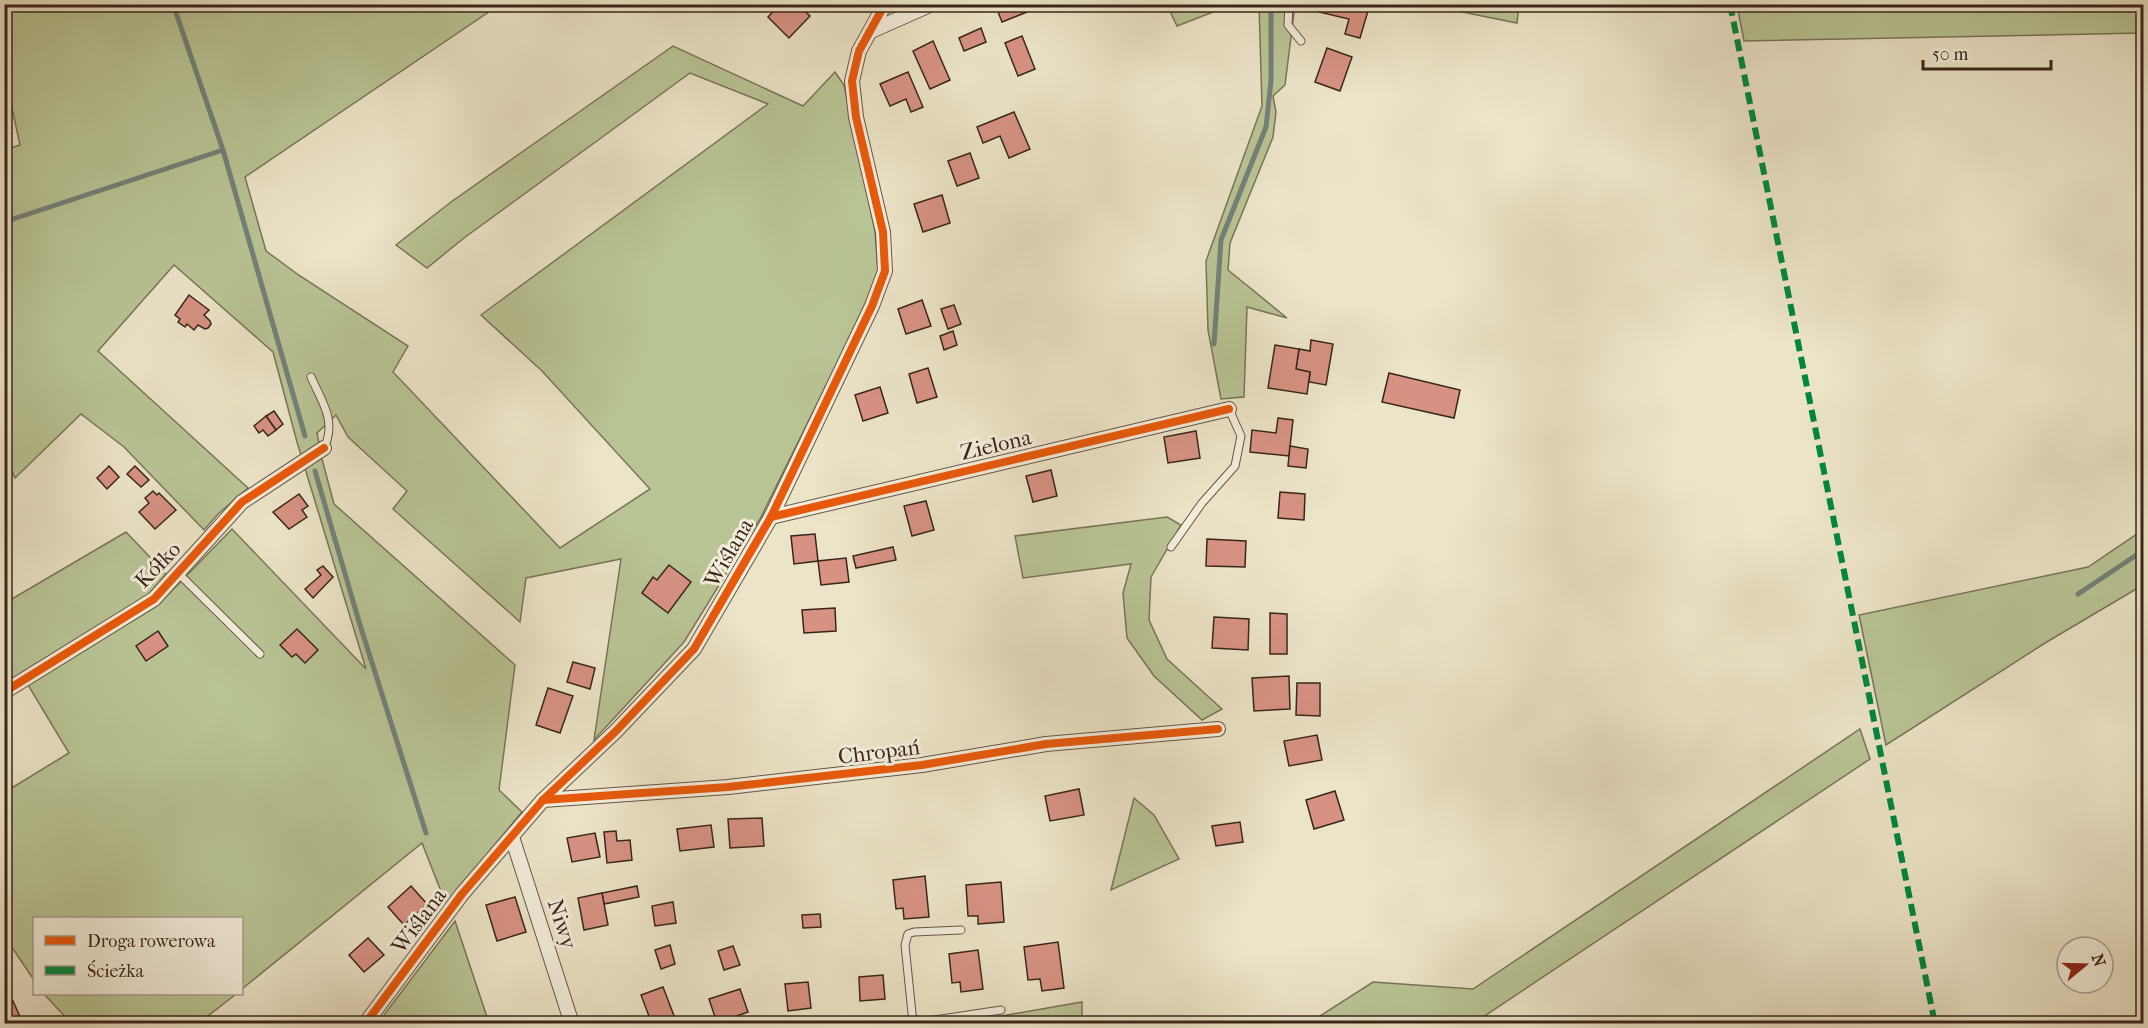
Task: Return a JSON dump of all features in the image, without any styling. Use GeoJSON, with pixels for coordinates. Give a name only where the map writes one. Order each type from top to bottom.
{"type":"FeatureCollection","features":[{"type":"Feature","properties":{"kind":"street","name":"Wiślana"},"geometry":{"type":"LineString","coordinates":[[365,1023],[462,894],[543,800],[615,732],[694,649],[771,517],[872,306],[885,271],[883,232],[855,117],[852,81],[859,51],[885,4]]}},
{"type":"Feature","properties":{"kind":"street"},"geometry":{"type":"LineString","coordinates":[[871,31],[932,4]]}},
{"type":"Feature","properties":{"kind":"street","name":"Zielona"},"geometry":{"type":"LineString","coordinates":[[771,517],[1228,409]]}},
{"type":"Feature","properties":{"kind":"street","name":"Kółko"},"geometry":{"type":"LineString","coordinates":[[4,692],[154,599],[242,502],[324,448]]}},
{"type":"Feature","properties":{"kind":"street","name":"Chropań"},"geometry":{"type":"LineString","coordinates":[[543,800],[728,787],[922,765],[1046,744],[1218,729]]}},
{"type":"Feature","properties":{"kind":"street","name":"Niwy"},"geometry":{"type":"LineString","coordinates":[[512,837],[572,1023]]}},
{"type":"Feature","properties":{"kind":"lane"},"geometry":{"type":"LineString","coordinates":[[1289,4],[1288,25],[1301,41]]}},
{"type":"Feature","properties":{"kind":"lane","name":"Kółko"},"geometry":{"type":"LineString","coordinates":[[311,377],[328,413],[330,436],[324,448]]}},
{"type":"Feature","properties":{"kind":"lane"},"geometry":{"type":"LineString","coordinates":[[1171,547],[1202,503],[1235,466],[1241,436],[1228,409]]}},
{"type":"Feature","properties":{"kind":"lane"},"geometry":{"type":"LineString","coordinates":[[178,573],[260,654]]}},
{"type":"Feature","properties":{"kind":"lane"},"geometry":{"type":"LineString","coordinates":[[962,930],[908,934],[904,945],[910,1023],[1001,1010]]}},
{"type":"Feature","properties":{"kind":"green space"},"geometry":{"type":"Polygon","coordinates":[[[4,5],[499,5],[245,177],[266,251],[300,276],[408,346],[393,372],[560,548],[650,489],[542,371],[481,315],[768,104],[690,73],[464,238],[427,268],[396,245],[451,202],[673,46],[803,106],[835,72],[844,85],[875,231],[878,271],[862,313],[760,519],[684,642],[594,740],[621,559],[526,578],[520,622],[393,509],[407,491],[348,437],[336,415],[317,433],[334,504],[515,665],[499,790],[522,812],[446,904],[422,843],[243,988],[243,917],[33,917],[33,979],[5,937],[5,792],[69,753],[28,685],[157,606],[232,529],[366,669],[297,442],[273,352],[174,265],[98,351],[248,488],[218,514],[204,530],[124,447],[81,414],[15,478],[4,453],[4,150],[20,145],[5,76],[4,5]]]}},
{"type":"Feature","properties":{"kind":"green space"},"geometry":{"type":"Polygon","coordinates":[[[1167,5],[1231,5],[1177,26],[1167,5]]]}},
{"type":"Feature","properties":{"kind":"green space"},"geometry":{"type":"Polygon","coordinates":[[[1259,5],[1295,5],[1285,85],[1273,96],[1276,112],[1273,137],[1230,243],[1228,270],[1287,318],[1247,307],[1244,397],[1221,399],[1208,330],[1206,261],[1262,106],[1259,5]]]}},
{"type":"Feature","properties":{"kind":"green space"},"geometry":{"type":"Polygon","coordinates":[[[1447,5],[1519,5],[1517,23],[1447,9],[1447,5]]]}},
{"type":"Feature","properties":{"kind":"green space"},"geometry":{"type":"Polygon","coordinates":[[[1737,5],[2143,5],[2143,33],[1744,41],[1737,5]]]}},
{"type":"Feature","properties":{"kind":"green space"},"geometry":{"type":"Polygon","coordinates":[[[1167,517],[1181,525],[1151,577],[1149,620],[1167,659],[1222,709],[1202,720],[1154,676],[1127,638],[1123,593],[1131,564],[1023,578],[1015,536],[1167,517]]]}},
{"type":"Feature","properties":{"kind":"green space"},"geometry":{"type":"Polygon","coordinates":[[[2143,530],[2143,585],[2045,643],[1886,745],[1859,615],[2088,567],[2143,530]]]}},
{"type":"Feature","properties":{"kind":"green space"},"geometry":{"type":"Polygon","coordinates":[[[126,532],[166,574],[147,597],[5,683],[5,603],[126,532]]]}},
{"type":"Feature","properties":{"kind":"green space"},"geometry":{"type":"Polygon","coordinates":[[[1860,729],[1870,759],[1474,1023],[1309,1023],[1373,982],[1473,989],[1860,729]]]}},
{"type":"Feature","properties":{"kind":"green space"},"geometry":{"type":"Polygon","coordinates":[[[1134,798],[1154,815],[1179,859],[1111,890],[1134,798]]]}},
{"type":"Feature","properties":{"kind":"green space"},"geometry":{"type":"Polygon","coordinates":[[[455,921],[489,1023],[378,1023],[455,921]]]}},
{"type":"Feature","properties":{"kind":"green space"},"geometry":{"type":"Polygon","coordinates":[[[45,995],[235,995],[199,1023],[71,1023],[45,995]]]}},
{"type":"Feature","properties":{"kind":"green space"},"geometry":{"type":"Polygon","coordinates":[[[1082,1002],[1082,1023],[961,1023],[1082,1002]]]}},
{"type":"Feature","properties":{"kind":"building"},"geometry":{"type":"Polygon","coordinates":[[[780,4],[798,4],[810,16],[789,38],[768,17],[780,4]]]}},
{"type":"Feature","properties":{"kind":"building"},"geometry":{"type":"Polygon","coordinates":[[[995,4],[1024,4],[1027,12],[1002,22],[995,4]]]}},
{"type":"Feature","properties":{"kind":"building"},"geometry":{"type":"Polygon","coordinates":[[[1303,4],[1370,4],[1360,38],[1345,34],[1349,19],[1302,8],[1303,4]]]}},
{"type":"Feature","properties":{"kind":"building"},"geometry":{"type":"Polygon","coordinates":[[[981,28],[986,42],[964,51],[959,38],[981,28]]]}},
{"type":"Feature","properties":{"kind":"building"},"geometry":{"type":"Polygon","coordinates":[[[1022,36],[1035,69],[1018,76],[1005,43],[1022,36]]]}},
{"type":"Feature","properties":{"kind":"building"},"geometry":{"type":"Polygon","coordinates":[[[933,41],[950,80],[930,89],[913,51],[933,41]]]}},
{"type":"Feature","properties":{"kind":"building"},"geometry":{"type":"Polygon","coordinates":[[[1327,48],[1352,57],[1340,91],[1315,82],[1327,48]]]}},
{"type":"Feature","properties":{"kind":"building"},"geometry":{"type":"Polygon","coordinates":[[[908,72],[923,107],[911,112],[906,99],[890,106],[880,84],[908,72]]]}},
{"type":"Feature","properties":{"kind":"building"},"geometry":{"type":"Polygon","coordinates":[[[1014,112],[1030,149],[1009,158],[1000,136],[983,143],[977,127],[1014,112]]]}},
{"type":"Feature","properties":{"kind":"building"},"geometry":{"type":"Polygon","coordinates":[[[970,153],[979,178],[957,186],[948,161],[970,153]]]}},
{"type":"Feature","properties":{"kind":"building"},"geometry":{"type":"Polygon","coordinates":[[[942,195],[950,223],[923,232],[914,204],[942,195]]]}},
{"type":"Feature","properties":{"kind":"building"},"geometry":{"type":"Polygon","coordinates":[[[189,295],[209,310],[204,315],[211,324],[208,328],[205,329],[198,325],[194,330],[187,324],[185,327],[178,322],[180,319],[175,315],[189,295]]]}},
{"type":"Feature","properties":{"kind":"building"},"geometry":{"type":"Polygon","coordinates":[[[922,300],[931,326],[906,334],[898,309],[922,300]]]}},
{"type":"Feature","properties":{"kind":"building"},"geometry":{"type":"Polygon","coordinates":[[[954,305],[961,324],[948,329],[941,309],[954,305]]]}},
{"type":"Feature","properties":{"kind":"building"},"geometry":{"type":"Polygon","coordinates":[[[953,331],[957,345],[944,350],[940,336],[953,331]]]}},
{"type":"Feature","properties":{"kind":"building"},"geometry":{"type":"Polygon","coordinates":[[[1311,340],[1333,344],[1326,385],[1309,382],[1310,372],[1296,369],[1299,349],[1310,351],[1311,340]]]}},
{"type":"Feature","properties":{"kind":"building"},"geometry":{"type":"Polygon","coordinates":[[[1275,345],[1299,349],[1296,369],[1310,372],[1307,394],[1268,388],[1275,345]]]}},
{"type":"Feature","properties":{"kind":"building"},"geometry":{"type":"Polygon","coordinates":[[[928,368],[937,397],[917,403],[909,374],[928,368]]]}},
{"type":"Feature","properties":{"kind":"building"},"geometry":{"type":"Polygon","coordinates":[[[1389,373],[1460,390],[1454,418],[1382,402],[1389,373]]]}},
{"type":"Feature","properties":{"kind":"building"},"geometry":{"type":"Polygon","coordinates":[[[880,387],[888,413],[863,421],[855,395],[880,387]]]}},
{"type":"Feature","properties":{"kind":"building"},"geometry":{"type":"Polygon","coordinates":[[[274,411],[283,424],[276,430],[266,416],[274,411]]]}},
{"type":"Feature","properties":{"kind":"building"},"geometry":{"type":"Polygon","coordinates":[[[266,416],[276,430],[268,436],[263,430],[259,433],[254,426],[266,416]]]}},
{"type":"Feature","properties":{"kind":"building"},"geometry":{"type":"Polygon","coordinates":[[[1278,418],[1293,420],[1289,456],[1250,452],[1252,430],[1276,433],[1278,418]]]}},
{"type":"Feature","properties":{"kind":"building"},"geometry":{"type":"Polygon","coordinates":[[[1196,431],[1200,458],[1168,463],[1164,437],[1196,431]]]}},
{"type":"Feature","properties":{"kind":"building"},"geometry":{"type":"Polygon","coordinates":[[[1290,446],[1308,449],[1306,468],[1288,466],[1290,446]]]}},
{"type":"Feature","properties":{"kind":"building"},"geometry":{"type":"Polygon","coordinates":[[[109,466],[119,477],[107,489],[97,478],[109,466]]]}},
{"type":"Feature","properties":{"kind":"building"},"geometry":{"type":"Polygon","coordinates":[[[135,466],[149,480],[141,487],[127,474],[135,466]]]}},
{"type":"Feature","properties":{"kind":"building"},"geometry":{"type":"Polygon","coordinates":[[[1051,470],[1057,496],[1033,502],[1026,476],[1051,470]]]}},
{"type":"Feature","properties":{"kind":"building"},"geometry":{"type":"Polygon","coordinates":[[[153,491],[157,495],[159,493],[176,510],[155,529],[139,512],[149,503],[145,498],[153,491]]]}},
{"type":"Feature","properties":{"kind":"building"},"geometry":{"type":"Polygon","coordinates":[[[1280,492],[1305,494],[1304,520],[1278,518],[1280,492]]]}},
{"type":"Feature","properties":{"kind":"building"},"geometry":{"type":"Polygon","coordinates":[[[299,494],[308,506],[302,510],[307,517],[289,529],[273,512],[299,494]]]}},
{"type":"Feature","properties":{"kind":"building"},"geometry":{"type":"Polygon","coordinates":[[[926,501],[934,530],[912,536],[904,506],[926,501]]]}},
{"type":"Feature","properties":{"kind":"building"},"geometry":{"type":"Polygon","coordinates":[[[815,534],[818,561],[794,564],[791,536],[815,534]]]}},
{"type":"Feature","properties":{"kind":"building"},"geometry":{"type":"Polygon","coordinates":[[[1207,539],[1246,541],[1245,567],[1206,566],[1207,539]]]}},
{"type":"Feature","properties":{"kind":"building"},"geometry":{"type":"Polygon","coordinates":[[[893,547],[896,560],[856,568],[853,556],[893,547]]]}},
{"type":"Feature","properties":{"kind":"building"},"geometry":{"type":"Polygon","coordinates":[[[846,558],[849,582],[821,585],[818,561],[846,558]]]}},
{"type":"Feature","properties":{"kind":"building"},"geometry":{"type":"Polygon","coordinates":[[[669,565],[691,582],[668,613],[642,593],[653,577],[657,580],[669,565]]]}},
{"type":"Feature","properties":{"kind":"building"},"geometry":{"type":"Polygon","coordinates":[[[323,566],[333,577],[313,598],[305,589],[321,575],[317,570],[323,566]]]}},
{"type":"Feature","properties":{"kind":"building"},"geometry":{"type":"Polygon","coordinates":[[[835,608],[836,631],[804,633],[802,610],[835,608]]]}},
{"type":"Feature","properties":{"kind":"building"},"geometry":{"type":"Polygon","coordinates":[[[1270,613],[1287,614],[1287,654],[1270,654],[1270,613]]]}},
{"type":"Feature","properties":{"kind":"building"},"geometry":{"type":"Polygon","coordinates":[[[1214,617],[1249,619],[1248,650],[1212,648],[1214,617]]]}},
{"type":"Feature","properties":{"kind":"building"},"geometry":{"type":"Polygon","coordinates":[[[297,629],[318,650],[305,663],[296,654],[292,657],[280,645],[297,629]]]}},
{"type":"Feature","properties":{"kind":"building"},"geometry":{"type":"Polygon","coordinates":[[[158,631],[168,646],[146,661],[136,646],[158,631]]]}},
{"type":"Feature","properties":{"kind":"building"},"geometry":{"type":"Polygon","coordinates":[[[573,662],[595,668],[590,689],[567,682],[573,662]]]}},
{"type":"Feature","properties":{"kind":"building"},"geometry":{"type":"Polygon","coordinates":[[[1289,676],[1290,709],[1254,711],[1252,678],[1289,676]]]}},
{"type":"Feature","properties":{"kind":"building"},"geometry":{"type":"Polygon","coordinates":[[[1297,683],[1320,683],[1320,716],[1296,715],[1297,683]]]}},
{"type":"Feature","properties":{"kind":"building"},"geometry":{"type":"Polygon","coordinates":[[[548,688],[573,696],[560,733],[536,725],[548,688]]]}},
{"type":"Feature","properties":{"kind":"building"},"geometry":{"type":"Polygon","coordinates":[[[1317,735],[1322,760],[1289,766],[1284,741],[1317,735]]]}},
{"type":"Feature","properties":{"kind":"building"},"geometry":{"type":"Polygon","coordinates":[[[1079,789],[1084,815],[1050,821],[1045,796],[1079,789]]]}},
{"type":"Feature","properties":{"kind":"building"},"geometry":{"type":"Polygon","coordinates":[[[1335,791],[1344,820],[1314,829],[1306,800],[1335,791]]]}},
{"type":"Feature","properties":{"kind":"building"},"geometry":{"type":"Polygon","coordinates":[[[762,818],[764,846],[730,848],[728,819],[762,818]]]}},
{"type":"Feature","properties":{"kind":"building"},"geometry":{"type":"Polygon","coordinates":[[[1240,822],[1243,842],[1216,846],[1212,826],[1240,822]]]}},
{"type":"Feature","properties":{"kind":"building"},"geometry":{"type":"Polygon","coordinates":[[[711,825],[714,847],[680,851],[677,829],[711,825]]]}},
{"type":"Feature","properties":{"kind":"building"},"geometry":{"type":"Polygon","coordinates":[[[616,831],[617,841],[630,840],[632,860],[607,863],[604,832],[616,831]]]}},
{"type":"Feature","properties":{"kind":"building"},"geometry":{"type":"Polygon","coordinates":[[[595,833],[600,857],[572,862],[567,838],[595,833]]]}},
{"type":"Feature","properties":{"kind":"building"},"geometry":{"type":"Polygon","coordinates":[[[925,876],[929,917],[904,919],[903,908],[896,909],[893,880],[925,876]]]}},
{"type":"Feature","properties":{"kind":"building"},"geometry":{"type":"Polygon","coordinates":[[[1001,882],[1004,922],[978,924],[978,916],[968,916],[966,885],[1001,882]]]}},
{"type":"Feature","properties":{"kind":"building"},"geometry":{"type":"Polygon","coordinates":[[[411,886],[427,904],[404,925],[388,907],[411,886]]]}},
{"type":"Feature","properties":{"kind":"building"},"geometry":{"type":"Polygon","coordinates":[[[637,886],[639,897],[604,904],[602,893],[637,886]]]}},
{"type":"Feature","properties":{"kind":"building"},"geometry":{"type":"Polygon","coordinates":[[[602,893],[608,925],[584,930],[578,898],[602,893]]]}},
{"type":"Feature","properties":{"kind":"building"},"geometry":{"type":"Polygon","coordinates":[[[515,897],[526,932],[497,941],[486,905],[515,897]]]}},
{"type":"Feature","properties":{"kind":"building"},"geometry":{"type":"Polygon","coordinates":[[[673,902],[676,923],[655,926],[652,906],[673,902]]]}},
{"type":"Feature","properties":{"kind":"building"},"geometry":{"type":"Polygon","coordinates":[[[820,914],[821,927],[803,928],[802,915],[820,914]]]}},
{"type":"Feature","properties":{"kind":"building"},"geometry":{"type":"Polygon","coordinates":[[[368,938],[384,955],[364,972],[349,955],[368,938]]]}},
{"type":"Feature","properties":{"kind":"building"},"geometry":{"type":"Polygon","coordinates":[[[1058,942],[1064,988],[1042,991],[1040,979],[1028,980],[1024,947],[1058,942]]]}},
{"type":"Feature","properties":{"kind":"building"},"geometry":{"type":"Polygon","coordinates":[[[670,945],[675,964],[661,969],[655,950],[670,945]]]}},
{"type":"Feature","properties":{"kind":"building"},"geometry":{"type":"Polygon","coordinates":[[[733,946],[740,965],[724,970],[718,951],[733,946]]]}},
{"type":"Feature","properties":{"kind":"building"},"geometry":{"type":"Polygon","coordinates":[[[978,950],[983,989],[961,992],[960,982],[952,983],[949,954],[978,950]]]}},
{"type":"Feature","properties":{"kind":"building"},"geometry":{"type":"Polygon","coordinates":[[[883,975],[885,999],[860,1001],[859,977],[883,975]]]}},
{"type":"Feature","properties":{"kind":"building"},"geometry":{"type":"Polygon","coordinates":[[[808,982],[811,1008],[788,1011],[785,984],[808,982]]]}},
{"type":"Feature","properties":{"kind":"building"},"geometry":{"type":"Polygon","coordinates":[[[663,987],[676,1021],[668,1024],[652,1024],[641,995],[663,987]]]}},
{"type":"Feature","properties":{"kind":"building"},"geometry":{"type":"Polygon","coordinates":[[[740,989],[748,1012],[717,1023],[709,999],[740,989]]]}},
{"type":"Feature","properties":{"kind":"building"},"geometry":{"type":"Polygon","coordinates":[[[4,1001],[6,1004],[13,1001],[21,1019],[4,1024],[4,1001]]]}},
{"type":"Feature","properties":{"kind":"waterway"},"geometry":{"type":"LineString","coordinates":[[173,4],[223,150],[305,436]]}},
{"type":"Feature","properties":{"kind":"waterway"},"geometry":{"type":"LineString","coordinates":[[1214,344],[1221,240],[1266,127],[1271,81],[1271,4]]}},
{"type":"Feature","properties":{"kind":"waterway"},"geometry":{"type":"LineString","coordinates":[[4,222],[223,150]]}},
{"type":"Feature","properties":{"kind":"waterway"},"geometry":{"type":"LineString","coordinates":[[315,471],[360,625],[426,833]]}},
{"type":"Feature","properties":{"kind":"waterway"},"geometry":{"type":"LineString","coordinates":[[2078,594],[2144,550]]}},
{"type":"Feature","properties":{"kind":"marked path"},"geometry":{"type":"LineString","coordinates":[[1730,4],[1935,1024]]}},
{"type":"Feature","properties":{"kind":"cycle path"},"geometry":{"type":"LineString","coordinates":[[365,1024],[462,894],[543,800],[615,732],[694,649],[771,517],[872,306],[885,271],[883,232],[856,117],[852,81],[859,51],[885,4]]}},
{"type":"Feature","properties":{"kind":"cycle path"},"geometry":{"type":"LineString","coordinates":[[771,517],[1229,409]]}},
{"type":"Feature","properties":{"kind":"cycle path"},"geometry":{"type":"LineString","coordinates":[[4,692],[154,599],[242,502],[324,448]]}},
{"type":"Feature","properties":{"kind":"cycle path"},"geometry":{"type":"LineString","coordinates":[[543,800],[728,787],[922,765],[1046,744],[1218,729]]}}]}
